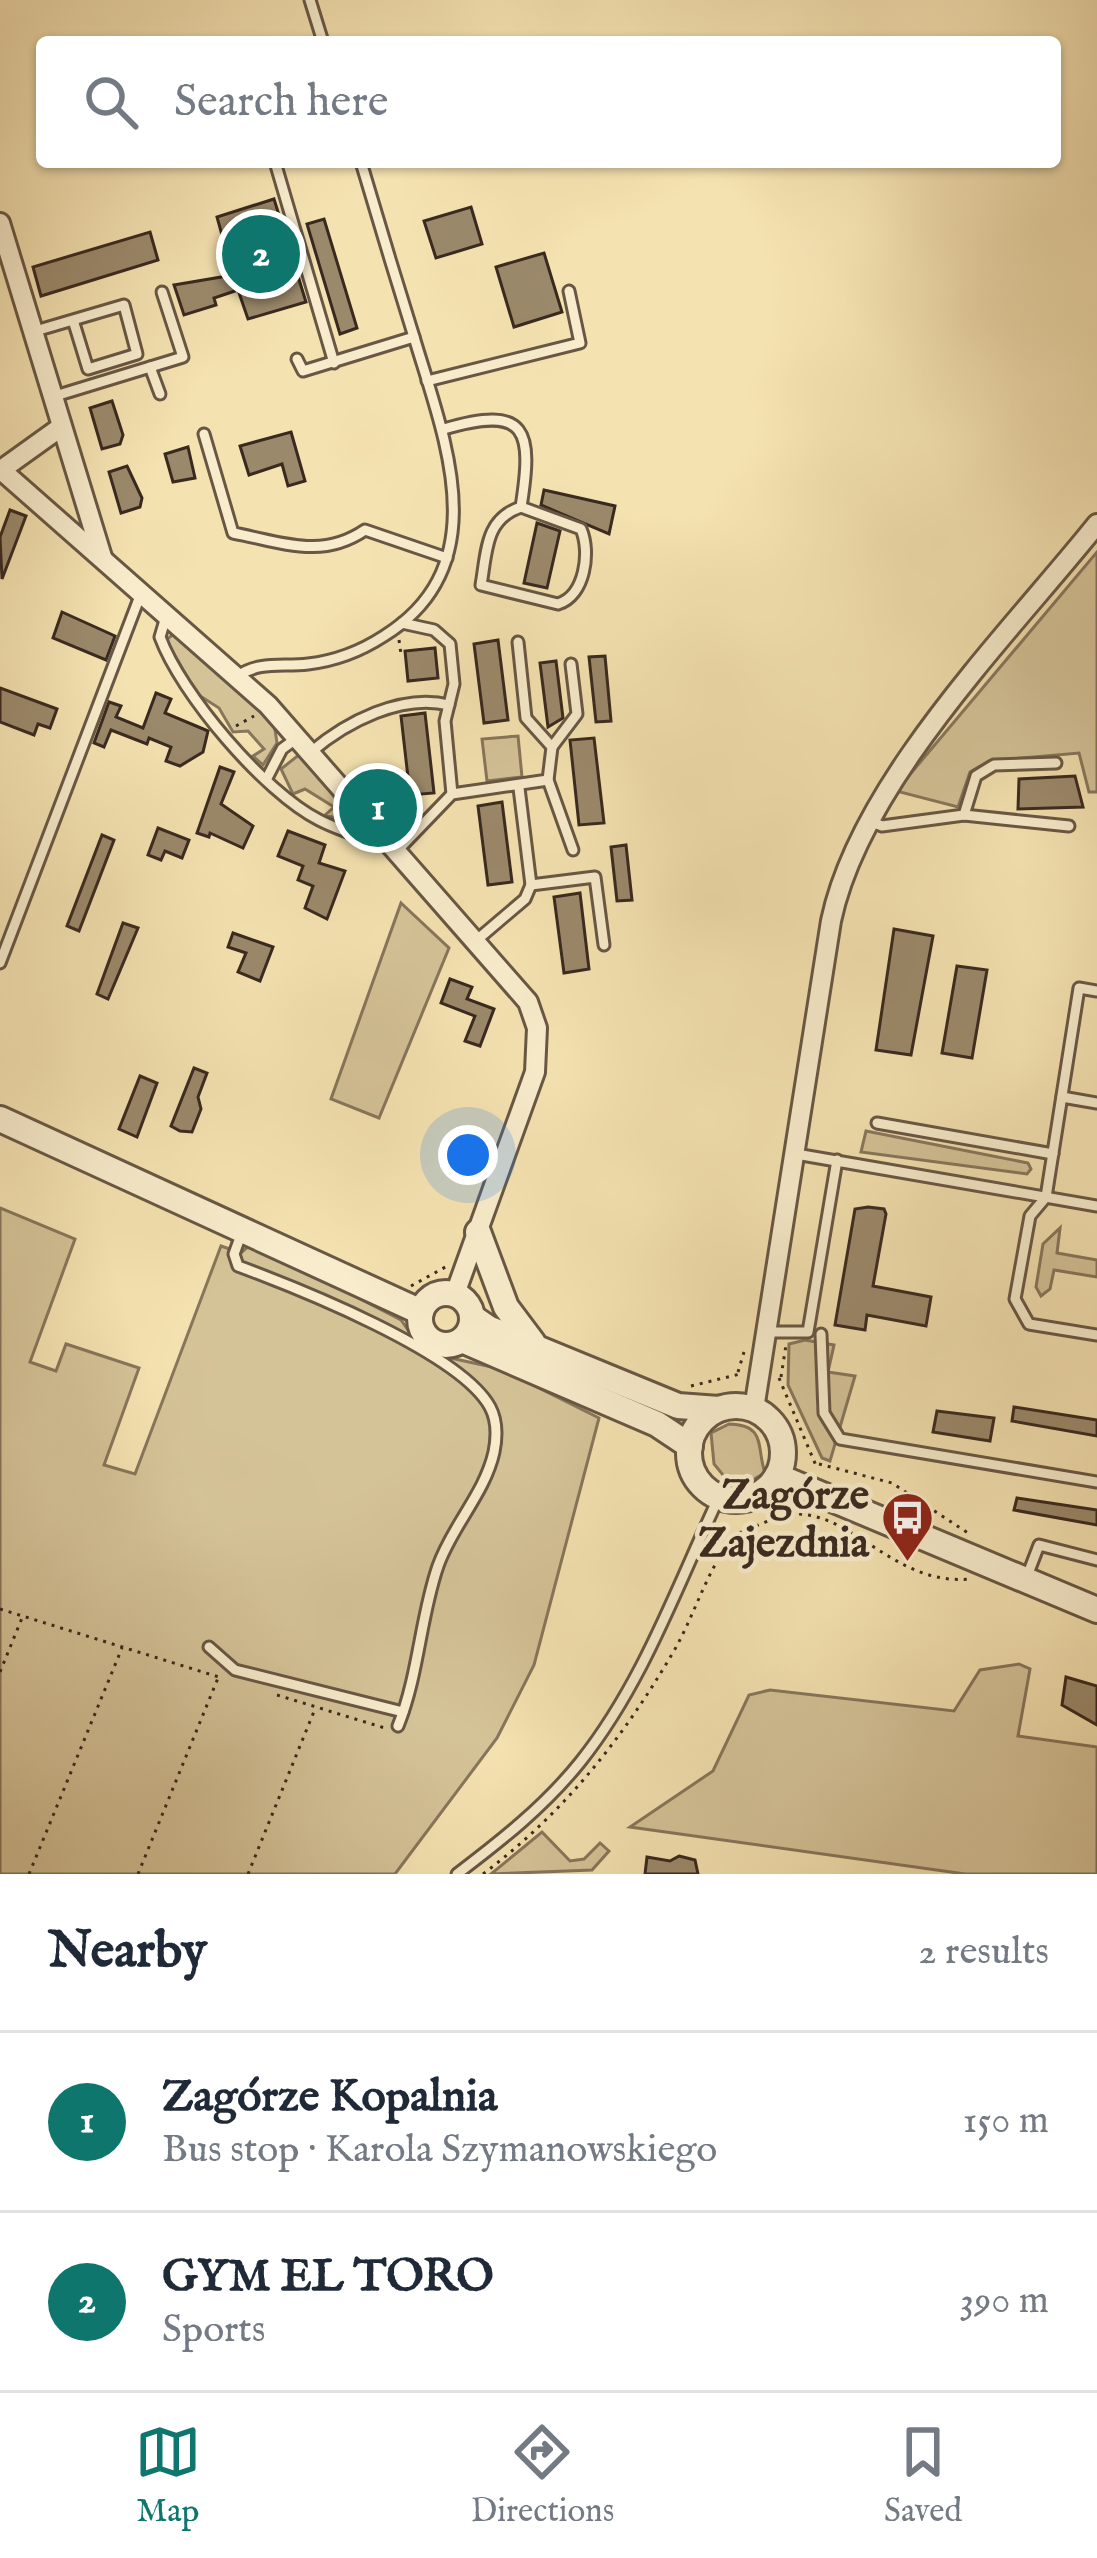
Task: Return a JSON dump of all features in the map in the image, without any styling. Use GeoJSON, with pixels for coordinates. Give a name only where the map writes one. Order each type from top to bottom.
{"type":"FeatureCollection","features":[{"type":"Feature","properties":{"kind":"street"},"geometry":{"type":"LineString","coordinates":[[0,223],[104,564]]}},
{"type":"Feature","properties":{"kind":"street"},"geometry":{"type":"LineString","coordinates":[[61,428],[0,470],[166,620],[238,676],[399,849],[528,1002],[538,1042],[528,1093],[455,1294],[467,1328],[666,1428],[690,1446]]}},
{"type":"Feature","properties":{"kind":"street"},"geometry":{"type":"LineString","coordinates":[[754,1409],[778,1333],[796,1154],[830,921],[867,820],[905,763],[1097,524]]}},
{"type":"Feature","properties":{"kind":"street"},"geometry":{"type":"LineString","coordinates":[[0,1119],[421,1312]]}},
{"type":"Feature","properties":{"kind":"street"},"geometry":{"type":"LineString","coordinates":[[478,1232],[512,1318],[535,1345]]}},
{"type":"Feature","properties":{"kind":"street"},"geometry":{"type":"LineString","coordinates":[[455,1294],[438,1294],[421,1312],[421,1326],[430,1339],[442,1345],[467,1328],[488,1328],[678,1406],[754,1409],[781,1437],[777,1476],[757,1496],[719,1497],[696,1477],[690,1446],[702,1420],[718,1409]]}},
{"type":"Feature","properties":{"kind":"street"},"geometry":{"type":"LineString","coordinates":[[777,1476],[1097,1610]]}},
{"type":"Feature","properties":{"kind":"lane"},"geometry":{"type":"LineString","coordinates":[[310,0],[321,36]]}},
{"type":"Feature","properties":{"kind":"lane"},"geometry":{"type":"LineString","coordinates":[[276,168],[334,363]]}},
{"type":"Feature","properties":{"kind":"lane"},"geometry":{"type":"LineString","coordinates":[[238,676],[253,665],[311,664],[345,656],[402,623],[443,573],[447,558],[456,494],[444,429],[363,168]]}},
{"type":"Feature","properties":{"kind":"lane"},"geometry":{"type":"LineString","coordinates":[[427,381],[580,343],[569,291]]}},
{"type":"Feature","properties":{"kind":"lane"},"geometry":{"type":"LineString","coordinates":[[52,397],[183,357],[162,292]]}},
{"type":"Feature","properties":{"kind":"lane"},"geometry":{"type":"LineString","coordinates":[[32,332],[124,305],[137,354],[88,369],[73,320]]}},
{"type":"Feature","properties":{"kind":"lane"},"geometry":{"type":"LineString","coordinates":[[297,358],[303,371],[414,337]]}},
{"type":"Feature","properties":{"kind":"lane"},"geometry":{"type":"LineString","coordinates":[[150,367],[160,394]]}},
{"type":"Feature","properties":{"kind":"lane"},"geometry":{"type":"LineString","coordinates":[[444,429],[496,417],[517,425],[529,452],[520,507]]}},
{"type":"Feature","properties":{"kind":"lane"},"geometry":{"type":"LineString","coordinates":[[204,434],[233,533],[317,549],[340,547],[365,530],[447,558]]}},
{"type":"Feature","properties":{"kind":"lane"},"geometry":{"type":"LineString","coordinates":[[520,507],[581,529],[588,544],[577,593],[568,602],[558,604],[481,585],[492,526],[502,513],[520,507]]}},
{"type":"Feature","properties":{"kind":"lane"},"geometry":{"type":"LineString","coordinates":[[0,963],[140,596]]}},
{"type":"Feature","properties":{"kind":"lane"},"geometry":{"type":"LineString","coordinates":[[166,620],[160,637],[170,659],[224,732],[267,778],[316,819],[399,849],[452,794],[519,788],[548,779]]}},
{"type":"Feature","properties":{"kind":"lane"},"geometry":{"type":"LineString","coordinates":[[402,623],[434,630],[451,644],[454,684],[445,721],[452,794]]}},
{"type":"Feature","properties":{"kind":"lane"},"geometry":{"type":"LineString","coordinates":[[518,643],[526,718],[552,747]]}},
{"type":"Feature","properties":{"kind":"lane"},"geometry":{"type":"LineString","coordinates":[[571,664],[577,714],[552,747],[548,779],[573,850]]}},
{"type":"Feature","properties":{"kind":"lane"},"geometry":{"type":"LineString","coordinates":[[267,778],[282,749],[304,745],[386,707],[426,701],[448,705]]}},
{"type":"Feature","properties":{"kind":"lane"},"geometry":{"type":"LineString","coordinates":[[964,815],[976,776],[994,765],[1056,763]]}},
{"type":"Feature","properties":{"kind":"lane"},"geometry":{"type":"LineString","coordinates":[[478,939],[525,899],[531,885],[519,788]]}},
{"type":"Feature","properties":{"kind":"lane"},"geometry":{"type":"LineString","coordinates":[[348,832],[365,812]]}},
{"type":"Feature","properties":{"kind":"lane"},"geometry":{"type":"LineString","coordinates":[[867,820],[882,826],[964,815],[1069,826]]}},
{"type":"Feature","properties":{"kind":"lane"},"geometry":{"type":"LineString","coordinates":[[531,885],[595,877],[604,945]]}},
{"type":"Feature","properties":{"kind":"lane"},"geometry":{"type":"LineString","coordinates":[[1097,991],[1079,988],[1046,1197],[1030,1216],[1015,1299],[1029,1324],[1097,1335]]}},
{"type":"Feature","properties":{"kind":"lane"},"geometry":{"type":"LineString","coordinates":[[1061,1097],[1097,1103]]}},
{"type":"Feature","properties":{"kind":"lane"},"geometry":{"type":"LineString","coordinates":[[877,1123],[1053,1154]]}},
{"type":"Feature","properties":{"kind":"lane"},"geometry":{"type":"LineString","coordinates":[[796,1154],[1097,1206]]}},
{"type":"Feature","properties":{"kind":"lane"},"geometry":{"type":"LineString","coordinates":[[808,1332],[837,1160]]}},
{"type":"Feature","properties":{"kind":"lane"},"geometry":{"type":"LineString","coordinates":[[244,1228],[234,1254],[238,1265],[325,1298],[449,1369],[481,1396],[496,1426],[494,1453],[480,1487],[440,1561],[398,1726]]}},
{"type":"Feature","properties":{"kind":"lane"},"geometry":{"type":"LineString","coordinates":[[778,1333],[808,1332],[834,1339]]}},
{"type":"Feature","properties":{"kind":"lane"},"geometry":{"type":"LineString","coordinates":[[821,1334],[824,1413],[840,1439],[1097,1482]]}},
{"type":"Feature","properties":{"kind":"lane"},"geometry":{"type":"LineString","coordinates":[[458,1874],[535,1811],[593,1745],[633,1681],[719,1497]]}},
{"type":"Feature","properties":{"kind":"lane"},"geometry":{"type":"LineString","coordinates":[[1017,1575],[1039,1545],[1097,1560]]}},
{"type":"Feature","properties":{"kind":"lane"},"geometry":{"type":"LineString","coordinates":[[209,1647],[235,1670],[404,1712]]}},
{"type":"Feature","properties":{"kind":"path"},"geometry":{"type":"LineString","coordinates":[[399,638],[401,654]]}},
{"type":"Feature","properties":{"kind":"path"},"geometry":{"type":"LineString","coordinates":[[224,732],[263,710]]}},
{"type":"Feature","properties":{"kind":"path"},"geometry":{"type":"LineString","coordinates":[[406,1285],[452,1266]]}},
{"type":"Feature","properties":{"kind":"path"},"geometry":{"type":"LineString","coordinates":[[778,1333],[777,1378],[816,1467],[892,1484],[975,1542]]}},
{"type":"Feature","properties":{"kind":"path"},"geometry":{"type":"LineString","coordinates":[[678,1389],[746,1374]]}},
{"type":"Feature","properties":{"kind":"path"},"geometry":{"type":"LineString","coordinates":[[798,1509],[796,1514],[907,1569],[968,1580],[1017,1575]]}},
{"type":"Feature","properties":{"kind":"path"},"geometry":{"type":"LineString","coordinates":[[0,1609],[238,1683]]}},
{"type":"Feature","properties":{"kind":"path"},"geometry":{"type":"LineString","coordinates":[[0,1672],[22,1616]]}},
{"type":"Feature","properties":{"kind":"path"},"geometry":{"type":"LineString","coordinates":[[28,1874],[122,1646]]}},
{"type":"Feature","properties":{"kind":"path"},"geometry":{"type":"LineString","coordinates":[[138,1874],[219,1677]]}},
{"type":"Feature","properties":{"kind":"path"},"geometry":{"type":"LineString","coordinates":[[277,1695],[397,1732],[398,1726]]}},
{"type":"Feature","properties":{"kind":"path"},"geometry":{"type":"LineString","coordinates":[[248,1874],[315,1707]]}},
{"type":"Feature","properties":{"kind":"shaded area"},"geometry":{"type":"Polygon","coordinates":[[[1097,552],[1097,792],[1089,792],[1079,753],[989,761],[970,772],[958,807],[896,791],[1097,552]]]}},
{"type":"Feature","properties":{"kind":"shaded area"},"geometry":{"type":"Polygon","coordinates":[[[175,633],[274,723],[277,743],[263,765],[253,756],[264,749],[248,731],[233,732],[219,708],[197,694],[166,640],[175,633]]]}},
{"type":"Feature","properties":{"kind":"shaded area"},"geometry":{"type":"Polygon","coordinates":[[[518,736],[522,777],[487,781],[482,739],[518,736]]]}},
{"type":"Feature","properties":{"kind":"shaded area"},"geometry":{"type":"Polygon","coordinates":[[[300,754],[354,814],[352,819],[324,816],[334,807],[305,789],[293,794],[281,769],[300,754]]]}},
{"type":"Feature","properties":{"kind":"shaded area"},"geometry":{"type":"Polygon","coordinates":[[[401,903],[449,948],[379,1118],[331,1099],[401,903]]]}},
{"type":"Feature","properties":{"kind":"shaded area"},"geometry":{"type":"Polygon","coordinates":[[[866,1131],[1028,1163],[1031,1169],[1027,1174],[861,1152],[866,1131]]]}},
{"type":"Feature","properties":{"kind":"shaded area"},"geometry":{"type":"Polygon","coordinates":[[[0,1208],[75,1239],[30,1362],[56,1371],[66,1344],[139,1368],[104,1465],[135,1474],[221,1246],[241,1253],[252,1243],[401,1320],[418,1344],[437,1355],[501,1369],[599,1418],[534,1665],[497,1738],[395,1874],[0,1874],[0,1208]]]}},
{"type":"Feature","properties":{"kind":"shaded area"},"geometry":{"type":"Polygon","coordinates":[[[1060,1228],[1057,1253],[1097,1260],[1097,1277],[1054,1270],[1050,1289],[1041,1296],[1036,1287],[1043,1244],[1060,1228]]]}},
{"type":"Feature","properties":{"kind":"shaded area"},"geometry":{"type":"Polygon","coordinates":[[[805,1340],[834,1345],[828,1372],[855,1376],[830,1461],[822,1458],[788,1385],[789,1344],[805,1340]]]}},
{"type":"Feature","properties":{"kind":"shaded area"},"geometry":{"type":"Polygon","coordinates":[[[729,1424],[749,1428],[758,1439],[765,1473],[747,1483],[728,1481],[714,1464],[711,1433],[729,1424]]]}},
{"type":"Feature","properties":{"kind":"shaded area"},"geometry":{"type":"Polygon","coordinates":[[[1019,1664],[1030,1669],[1018,1736],[1097,1747],[1097,1874],[965,1874],[630,1827],[713,1771],[749,1695],[770,1690],[954,1711],[980,1670],[1019,1664]]]}},
{"type":"Feature","properties":{"kind":"shaded area"},"geometry":{"type":"Polygon","coordinates":[[[542,1832],[570,1861],[584,1859],[600,1843],[609,1851],[592,1870],[491,1874],[542,1832]]]}},
{"type":"Feature","properties":{"kind":"building"},"geometry":{"type":"Polygon","coordinates":[[[274,199],[306,302],[248,319],[238,290],[214,298],[216,305],[184,315],[174,285],[233,275],[217,217],[274,199]]]}},
{"type":"Feature","properties":{"kind":"building"},"geometry":{"type":"Polygon","coordinates":[[[471,207],[482,244],[436,258],[424,221],[471,207]]]}},
{"type":"Feature","properties":{"kind":"building"},"geometry":{"type":"Polygon","coordinates":[[[324,219],[357,328],[340,334],[307,224],[324,219]]]}},
{"type":"Feature","properties":{"kind":"building"},"geometry":{"type":"Polygon","coordinates":[[[150,232],[158,260],[41,296],[33,267],[150,232]]]}},
{"type":"Feature","properties":{"kind":"building"},"geometry":{"type":"Polygon","coordinates":[[[544,253],[562,312],[514,327],[496,267],[544,253]]]}},
{"type":"Feature","properties":{"kind":"building"},"geometry":{"type":"Polygon","coordinates":[[[112,401],[123,435],[120,444],[102,449],[90,408],[112,401]]]}},
{"type":"Feature","properties":{"kind":"building"},"geometry":{"type":"Polygon","coordinates":[[[291,432],[305,481],[288,486],[282,464],[249,475],[240,446],[291,432]]]}},
{"type":"Feature","properties":{"kind":"building"},"geometry":{"type":"Polygon","coordinates":[[[188,447],[195,478],[173,482],[165,454],[188,447]]]}},
{"type":"Feature","properties":{"kind":"building"},"geometry":{"type":"Polygon","coordinates":[[[127,466],[142,498],[140,507],[121,513],[109,472],[127,466]]]}},
{"type":"Feature","properties":{"kind":"building"},"geometry":{"type":"Polygon","coordinates":[[[544,490],[615,506],[609,534],[541,505],[544,490]]]}},
{"type":"Feature","properties":{"kind":"building"},"geometry":{"type":"Polygon","coordinates":[[[10,510],[26,516],[2,579],[0,537],[10,510]]]}},
{"type":"Feature","properties":{"kind":"building"},"geometry":{"type":"Polygon","coordinates":[[[537,523],[560,531],[547,588],[524,583],[537,523]]]}},
{"type":"Feature","properties":{"kind":"building"},"geometry":{"type":"Polygon","coordinates":[[[62,612],[115,636],[106,660],[53,638],[62,612]]]}},
{"type":"Feature","properties":{"kind":"building"},"geometry":{"type":"Polygon","coordinates":[[[498,640],[508,720],[484,723],[474,644],[498,640]]]}},
{"type":"Feature","properties":{"kind":"building"},"geometry":{"type":"Polygon","coordinates":[[[435,648],[438,678],[408,681],[405,651],[435,648]]]}},
{"type":"Feature","properties":{"kind":"building"},"geometry":{"type":"Polygon","coordinates":[[[605,656],[611,721],[596,722],[589,657],[605,656]]]}},
{"type":"Feature","properties":{"kind":"building"},"geometry":{"type":"Polygon","coordinates":[[[556,661],[563,718],[548,727],[540,663],[556,661]]]}},
{"type":"Feature","properties":{"kind":"building"},"geometry":{"type":"Polygon","coordinates":[[[0,688],[57,709],[50,728],[38,724],[34,735],[0,722],[0,688]]]}},
{"type":"Feature","properties":{"kind":"building"},"geometry":{"type":"Polygon","coordinates":[[[156,693],[171,699],[165,713],[208,731],[203,752],[180,766],[166,761],[171,747],[149,738],[147,744],[111,730],[104,747],[94,743],[109,702],[121,706],[116,717],[143,728],[156,693]]]}},
{"type":"Feature","properties":{"kind":"building"},"geometry":{"type":"Polygon","coordinates":[[[425,713],[434,793],[410,795],[401,716],[425,713]]]}},
{"type":"Feature","properties":{"kind":"building"},"geometry":{"type":"Polygon","coordinates":[[[594,738],[604,823],[579,825],[570,740],[594,738]]]}},
{"type":"Feature","properties":{"kind":"building"},"geometry":{"type":"Polygon","coordinates":[[[220,767],[234,772],[221,804],[253,826],[243,848],[210,833],[209,837],[197,833],[220,767]]]}},
{"type":"Feature","properties":{"kind":"building"},"geometry":{"type":"Polygon","coordinates":[[[1075,776],[1083,807],[1018,809],[1019,779],[1075,776]]]}},
{"type":"Feature","properties":{"kind":"building"},"geometry":{"type":"Polygon","coordinates":[[[502,802],[512,882],[488,885],[478,806],[502,802]]]}},
{"type":"Feature","properties":{"kind":"building"},"geometry":{"type":"Polygon","coordinates":[[[158,828],[189,840],[182,858],[165,851],[161,860],[148,855],[158,828]]]}},
{"type":"Feature","properties":{"kind":"building"},"geometry":{"type":"Polygon","coordinates":[[[288,831],[325,845],[319,863],[345,871],[327,919],[305,908],[313,886],[298,880],[303,866],[278,856],[288,831]]]}},
{"type":"Feature","properties":{"kind":"building"},"geometry":{"type":"Polygon","coordinates":[[[102,835],[114,840],[79,931],[67,926],[102,835]]]}},
{"type":"Feature","properties":{"kind":"building"},"geometry":{"type":"Polygon","coordinates":[[[626,845],[632,900],[617,901],[611,847],[626,845]]]}},
{"type":"Feature","properties":{"kind":"building"},"geometry":{"type":"Polygon","coordinates":[[[580,893],[589,969],[564,973],[554,897],[580,893]]]}},
{"type":"Feature","properties":{"kind":"building"},"geometry":{"type":"Polygon","coordinates":[[[123,923],[138,928],[108,999],[97,994],[123,923]]]}},
{"type":"Feature","properties":{"kind":"building"},"geometry":{"type":"Polygon","coordinates":[[[894,929],[933,936],[911,1055],[876,1050],[894,929]]]}},
{"type":"Feature","properties":{"kind":"building"},"geometry":{"type":"Polygon","coordinates":[[[233,933],[273,947],[260,981],[238,972],[246,953],[228,947],[233,933]]]}},
{"type":"Feature","properties":{"kind":"building"},"geometry":{"type":"Polygon","coordinates":[[[957,966],[987,970],[972,1058],[942,1053],[957,966]]]}},
{"type":"Feature","properties":{"kind":"building"},"geometry":{"type":"Polygon","coordinates":[[[450,979],[472,987],[467,999],[494,1009],[480,1046],[465,1041],[475,1016],[441,1003],[450,979]]]}},
{"type":"Feature","properties":{"kind":"building"},"geometry":{"type":"Polygon","coordinates":[[[194,1068],[207,1073],[198,1097],[201,1109],[192,1132],[180,1131],[171,1126],[194,1068]]]}},
{"type":"Feature","properties":{"kind":"building"},"geometry":{"type":"Polygon","coordinates":[[[140,1076],[157,1083],[137,1137],[119,1129],[140,1076]]]}},
{"type":"Feature","properties":{"kind":"building"},"geometry":{"type":"Polygon","coordinates":[[[855,1209],[884,1209],[886,1214],[873,1286],[931,1297],[926,1326],[867,1315],[865,1330],[835,1325],[855,1209]]]}},
{"type":"Feature","properties":{"kind":"building"},"geometry":{"type":"Polygon","coordinates":[[[1014,1407],[1097,1420],[1097,1436],[1012,1421],[1014,1407]]]}},
{"type":"Feature","properties":{"kind":"building"},"geometry":{"type":"Polygon","coordinates":[[[937,1411],[994,1418],[990,1441],[933,1432],[937,1411]]]}},
{"type":"Feature","properties":{"kind":"building"},"geometry":{"type":"Polygon","coordinates":[[[1017,1498],[1097,1510],[1097,1525],[1014,1510],[1017,1498]]]}},
{"type":"Feature","properties":{"kind":"building"},"geometry":{"type":"Polygon","coordinates":[[[1066,1677],[1097,1686],[1097,1725],[1062,1705],[1066,1677]]]}},
{"type":"Feature","properties":{"kind":"building"},"geometry":{"type":"Polygon","coordinates":[[[679,1856],[695,1860],[698,1874],[645,1874],[647,1857],[670,1861],[679,1856]]]}},
{"type":"Feature","properties":{"kind":"place","name":"GYM EL TORO"},"geometry":{"type":"Point","coordinates":[261,254]}},
{"type":"Feature","properties":{"kind":"place","name":"Zagórze Kopalnia"},"geometry":{"type":"Point","coordinates":[378,808]}},
{"type":"Feature","properties":{"kind":"place","name":"Zagórze Zajezdnia"},"geometry":{"type":"Point","coordinates":[908,1563]}}]}
